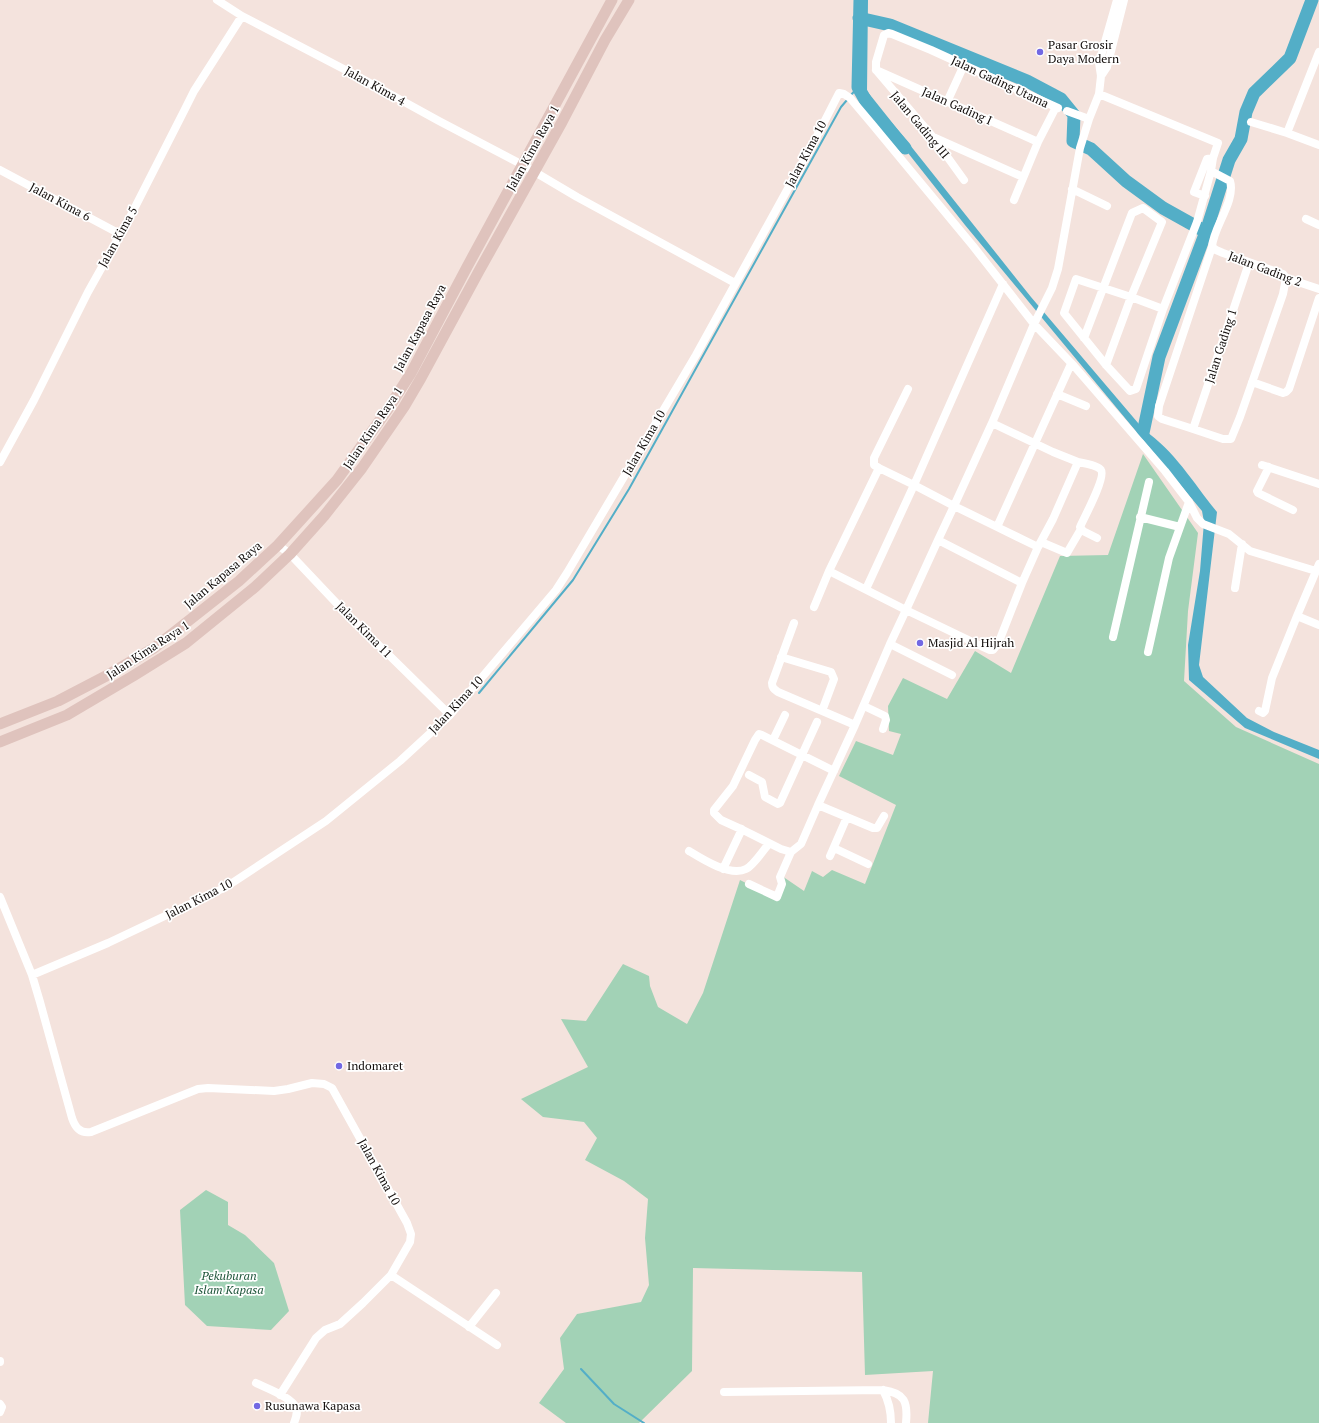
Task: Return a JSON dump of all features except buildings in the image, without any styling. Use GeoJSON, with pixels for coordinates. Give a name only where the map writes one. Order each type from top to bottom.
{"type":"FeatureCollection","features":[{"type":"Feature","properties":{"kind":"main road","name":"Jalan Kapasa Raya"},"geometry":{"type":"LineString","coordinates":[[0,724],[58,701],[106,676],[154,648],[239,581],[278,545],[337,480],[388,409],[407,379],[612,0]]}},
{"type":"Feature","properties":{"kind":"main road","name":"Jalan Kima Raya 1"},"geometry":{"type":"LineString","coordinates":[[0,742],[68,715],[186,643],[255,587],[290,554],[324,516],[362,468],[404,407],[605,40],[629,0]]}},
{"type":"Feature","properties":{"kind":"street","name":"Jalan Kima 4"},"geometry":{"type":"LineString","coordinates":[[217,0],[242,16],[359,77],[534,172]]}},
{"type":"Feature","properties":{"kind":"street"},"geometry":{"type":"LineString","coordinates":[[749,884],[777,897],[782,884],[780,877],[791,852],[801,844],[864,706],[890,644],[992,423],[1036,320],[1052,288],[1058,269],[1072,189],[1082,145],[1089,118],[1099,94],[1101,76],[1099,63],[1117,0]]}},
{"type":"Feature","properties":{"kind":"street"},"geometry":{"type":"LineString","coordinates":[[1101,76],[1107,67],[1124,0]]}},
{"type":"Feature","properties":{"kind":"street","name":"Jalan Kima 5"},"geometry":{"type":"LineString","coordinates":[[0,462],[130,217],[194,91],[242,16]]}},
{"type":"Feature","properties":{"kind":"street","name":"Jalan Gading Utama"},"geometry":{"type":"LineString","coordinates":[[876,70],[876,62],[881,41],[884,35],[888,33],[1057,107],[1038,142],[1014,200]]}},
{"type":"Feature","properties":{"kind":"street"},"geometry":{"type":"LineString","coordinates":[[1287,133],[1319,52]]}},
{"type":"Feature","properties":{"kind":"street"},"geometry":{"type":"LineString","coordinates":[[947,102],[964,65]]}},
{"type":"Feature","properties":{"kind":"street","name":"Jalan Gading I"},"geometry":{"type":"LineString","coordinates":[[876,70],[1038,142]]}},
{"type":"Feature","properties":{"kind":"street","name":"Jalan Gading III"},"geometry":{"type":"LineString","coordinates":[[876,70],[933,137],[964,180]]}},
{"type":"Feature","properties":{"kind":"street","name":"Jalan Kima 10"},"geometry":{"type":"LineString","coordinates":[[32,975],[108,943],[226,887],[292,842],[326,821],[400,761],[450,715],[556,590],[567,573],[696,355],[818,134],[839,93],[847,96],[1003,284]]}},
{"type":"Feature","properties":{"kind":"street"},"geometry":{"type":"LineString","coordinates":[[1099,94],[1218,143],[1213,158],[1214,172],[1193,233],[1163,309],[1136,389],[1130,391],[1106,365],[1064,313],[1076,279],[1163,309]]}},
{"type":"Feature","properties":{"kind":"street"},"geometry":{"type":"LineString","coordinates":[[1067,111],[1089,118]]}},
{"type":"Feature","properties":{"kind":"street"},"geometry":{"type":"LineString","coordinates":[[1251,122],[1319,145]]}},
{"type":"Feature","properties":{"kind":"street"},"geometry":{"type":"LineString","coordinates":[[933,137],[1023,177]]}},
{"type":"Feature","properties":{"kind":"street"},"geometry":{"type":"LineString","coordinates":[[1205,196],[1194,192],[1207,159],[1213,158]]}},
{"type":"Feature","properties":{"kind":"street","name":"Jalan Kima 6"},"geometry":{"type":"LineString","coordinates":[[0,170],[120,234]]}},
{"type":"Feature","properties":{"kind":"street"},"geometry":{"type":"LineString","coordinates":[[534,172],[735,283]]}},
{"type":"Feature","properties":{"kind":"street"},"geometry":{"type":"LineString","coordinates":[[1214,172],[1230,181],[1230,192],[1222,220],[1214,236],[1212,247],[1159,406],[1158,416],[1162,419],[1223,439],[1231,439],[1283,294],[1286,278]]}},
{"type":"Feature","properties":{"kind":"street"},"geometry":{"type":"LineString","coordinates":[[1072,189],[1107,206]]}},
{"type":"Feature","properties":{"kind":"street"},"geometry":{"type":"LineString","coordinates":[[1084,338],[1132,213],[1143,208],[1162,222],[1131,297],[1106,365]]}},
{"type":"Feature","properties":{"kind":"street"},"geometry":{"type":"LineString","coordinates":[[1306,219],[1319,225]]}},
{"type":"Feature","properties":{"kind":"street","name":"Jalan Gading 2"},"geometry":{"type":"LineString","coordinates":[[1212,247],[1223,253],[1283,274],[1286,278],[1319,289]]}},
{"type":"Feature","properties":{"kind":"street","name":"Jalan Gading 1"},"geometry":{"type":"LineString","coordinates":[[1193,429],[1249,262]]}},
{"type":"Feature","properties":{"kind":"street"},"geometry":{"type":"LineString","coordinates":[[866,589],[1003,284],[1036,320],[1071,364],[1140,442],[1189,502],[1197,518],[1203,524],[1229,534],[1250,551],[1257,554],[1318,568],[1272,678],[1265,712],[1259,711]]}},
{"type":"Feature","properties":{"kind":"street"},"geometry":{"type":"LineString","coordinates":[[1252,382],[1283,393],[1289,389],[1319,298]]}},
{"type":"Feature","properties":{"kind":"street"},"geometry":{"type":"LineString","coordinates":[[997,526],[1071,364]]}},
{"type":"Feature","properties":{"kind":"street"},"geometry":{"type":"LineString","coordinates":[[908,389],[874,458],[874,465],[997,526],[1039,544],[1067,553],[1081,529],[1080,526],[1100,482],[1102,474],[1101,470],[1098,467],[1078,462],[1035,444],[992,423]]}},
{"type":"Feature","properties":{"kind":"street"},"geometry":{"type":"LineString","coordinates":[[1057,394],[1086,406]]}},
{"type":"Feature","properties":{"kind":"street"},"geometry":{"type":"LineString","coordinates":[[829,571],[906,610],[981,646],[993,650],[998,644],[1039,544],[1053,519],[1078,462]]}},
{"type":"Feature","properties":{"kind":"street"},"geometry":{"type":"LineString","coordinates":[[1293,510],[1256,491],[1266,466],[1319,484]]}},
{"type":"Feature","properties":{"kind":"street"},"geometry":{"type":"LineString","coordinates":[[814,607],[829,571],[879,468]]}},
{"type":"Feature","properties":{"kind":"street"},"geometry":{"type":"LineString","coordinates":[[1113,637],[1149,482]]}},
{"type":"Feature","properties":{"kind":"street"},"geometry":{"type":"LineString","coordinates":[[1148,652],[1169,558],[1189,502]]}},
{"type":"Feature","properties":{"kind":"street"},"geometry":{"type":"LineString","coordinates":[[1140,518],[1180,528]]}},
{"type":"Feature","properties":{"kind":"street"},"geometry":{"type":"LineString","coordinates":[[1081,529],[1097,538]]}},
{"type":"Feature","properties":{"kind":"street"},"geometry":{"type":"LineString","coordinates":[[938,540],[1022,583]]}},
{"type":"Feature","properties":{"kind":"street"},"geometry":{"type":"LineString","coordinates":[[1235,588],[1242,544]]}},
{"type":"Feature","properties":{"kind":"street","name":"Jalan Kima 11"},"geometry":{"type":"LineString","coordinates":[[278,545],[290,554],[342,609],[450,715]]}},
{"type":"Feature","properties":{"kind":"street"},"geometry":{"type":"LineString","coordinates":[[1297,616],[1319,625]]}},
{"type":"Feature","properties":{"kind":"street"},"geometry":{"type":"LineString","coordinates":[[794,623],[772,683],[774,690],[855,725]]}},
{"type":"Feature","properties":{"kind":"street"},"geometry":{"type":"LineString","coordinates":[[890,644],[952,675]]}},
{"type":"Feature","properties":{"kind":"street"},"geometry":{"type":"LineString","coordinates":[[781,657],[831,672],[834,679],[822,711]]}},
{"type":"Feature","properties":{"kind":"street"},"geometry":{"type":"LineString","coordinates":[[864,706],[885,716],[886,720],[884,730]]}},
{"type":"Feature","properties":{"kind":"street"},"geometry":{"type":"LineString","coordinates":[[772,740],[785,715]]}},
{"type":"Feature","properties":{"kind":"street"},"geometry":{"type":"LineString","coordinates":[[749,775],[762,782],[765,797],[779,804],[817,722]]}},
{"type":"Feature","properties":{"kind":"street"},"geometry":{"type":"LineString","coordinates":[[791,852],[769,844],[742,829],[721,820],[715,815],[714,810],[733,786],[759,734],[834,771]]}},
{"type":"Feature","properties":{"kind":"street"},"geometry":{"type":"LineString","coordinates":[[818,805],[875,829],[880,824],[884,816]]}},
{"type":"Feature","properties":{"kind":"street"},"geometry":{"type":"LineString","coordinates":[[830,856],[847,817]]}},
{"type":"Feature","properties":{"kind":"street"},"geometry":{"type":"LineString","coordinates":[[723,869],[742,829]]}},
{"type":"Feature","properties":{"kind":"street"},"geometry":{"type":"LineString","coordinates":[[689,851],[703,860],[723,869],[745,870],[751,866],[769,844]]}},
{"type":"Feature","properties":{"kind":"street"},"geometry":{"type":"LineString","coordinates":[[834,848],[868,864]]}},
{"type":"Feature","properties":{"kind":"street","name":"Jalan Kima 10"},"geometry":{"type":"LineString","coordinates":[[0,896],[32,975],[75,1126],[82,1132],[91,1132],[198,1089],[208,1088],[274,1091],[288,1089],[312,1082],[324,1084],[332,1088],[407,1223],[411,1234],[410,1242],[391,1275],[363,1304],[340,1324],[325,1330],[316,1338],[280,1395]]}},
{"type":"Feature","properties":{"kind":"street"},"geometry":{"type":"LineString","coordinates":[[391,1275],[497,1345]]}},
{"type":"Feature","properties":{"kind":"street"},"geometry":{"type":"LineString","coordinates":[[469,1327],[496,1293]]}},
{"type":"Feature","properties":{"kind":"street"},"geometry":{"type":"LineString","coordinates":[[256,1383],[293,1403],[297,1408],[297,1416],[294,1423]]}},
{"type":"Feature","properties":{"kind":"street"},"geometry":{"type":"LineString","coordinates":[[883,1390],[890,1405],[891,1423]]}},
{"type":"Feature","properties":{"kind":"street"},"geometry":{"type":"LineString","coordinates":[[724,1392],[893,1391],[901,1395],[906,1405],[906,1423]]}},
{"type":"Feature","properties":{"kind":"street"},"geometry":{"type":"LineString","coordinates":[[0,1404],[2,1407],[0,1412]]}},
{"type":"Feature","properties":{"kind":"green space"},"geometry":{"type":"Polygon","coordinates":[[[1143,454],[1198,533],[1188,611],[1184,681],[1236,727],[1319,764],[1319,1423],[928,1423],[933,1371],[865,1375],[862,1272],[693,1268],[692,1371],[639,1423],[566,1423],[539,1403],[564,1369],[560,1338],[577,1314],[641,1302],[649,1285],[645,1238],[648,1199],[624,1181],[585,1160],[597,1138],[584,1122],[543,1117],[521,1099],[588,1067],[561,1019],[586,1021],[623,964],[649,976],[650,986],[658,1007],[687,1024],[703,993],[740,880],[775,898],[782,876],[804,891],[812,871],[823,877],[832,870],[865,884],[896,805],[839,776],[856,741],[893,755],[901,734],[889,731],[888,706],[903,678],[947,699],[975,651],[1011,673],[1060,556],[1108,555],[1143,454]]]}},
{"type":"Feature","properties":{"kind":"green space","name":"Pekuburan Islam Kapasa"},"geometry":{"type":"Polygon","coordinates":[[[206,1190],[228,1202],[228,1225],[245,1235],[274,1263],[289,1311],[271,1330],[207,1326],[185,1305],[180,1210],[206,1190]]]}},
{"type":"Feature","properties":{"kind":"water"},"geometry":{"type":"Polygon","coordinates":[[[859,0],[868,0],[867,91],[1031,297],[1144,430],[1155,438],[1184,468],[1217,512],[1199,665],[1203,677],[1247,718],[1274,732],[1319,750],[1319,759],[1245,728],[1189,680],[1188,645],[1200,571],[1204,522],[1202,511],[965,225],[859,91],[859,0]]]}},
{"type":"Feature","properties":{"kind":"waterway"},"geometry":{"type":"LineString","coordinates":[[860,0],[858,87],[868,105],[905,148]]}},
{"type":"Feature","properties":{"kind":"waterway"},"geometry":{"type":"LineString","coordinates":[[1143,433],[1159,357],[1207,229],[1229,160],[1241,139],[1246,112],[1254,93],[1290,58],[1312,0]]}},
{"type":"Feature","properties":{"kind":"waterway"},"geometry":{"type":"LineString","coordinates":[[859,18],[890,25],[1027,81],[1061,99],[1074,115],[1073,141],[1091,149],[1126,181],[1163,208],[1206,232]]}},
{"type":"Feature","properties":{"kind":"waterway"},"geometry":{"type":"LineString","coordinates":[[851,95],[858,87]]}},
{"type":"Feature","properties":{"kind":"waterway"},"geometry":{"type":"LineString","coordinates":[[479,693],[573,580],[629,489],[841,107],[847,100]]}},
{"type":"Feature","properties":{"kind":"waterway"},"geometry":{"type":"LineString","coordinates":[[581,1369],[614,1404],[644,1423]]}},
{"type":"Feature","properties":{"kind":"place","name":"Pasar Grosir Daya Modern"},"geometry":{"type":"Point","coordinates":[1040,52]}},
{"type":"Feature","properties":{"kind":"place","name":"Masjid Al Hijrah"},"geometry":{"type":"Point","coordinates":[920,643]}},
{"type":"Feature","properties":{"kind":"place","name":"Indomaret"},"geometry":{"type":"Point","coordinates":[339,1066]}},
{"type":"Feature","properties":{"kind":"place","name":"Rusunawa Kapasa"},"geometry":{"type":"Point","coordinates":[257,1406]}}]}
